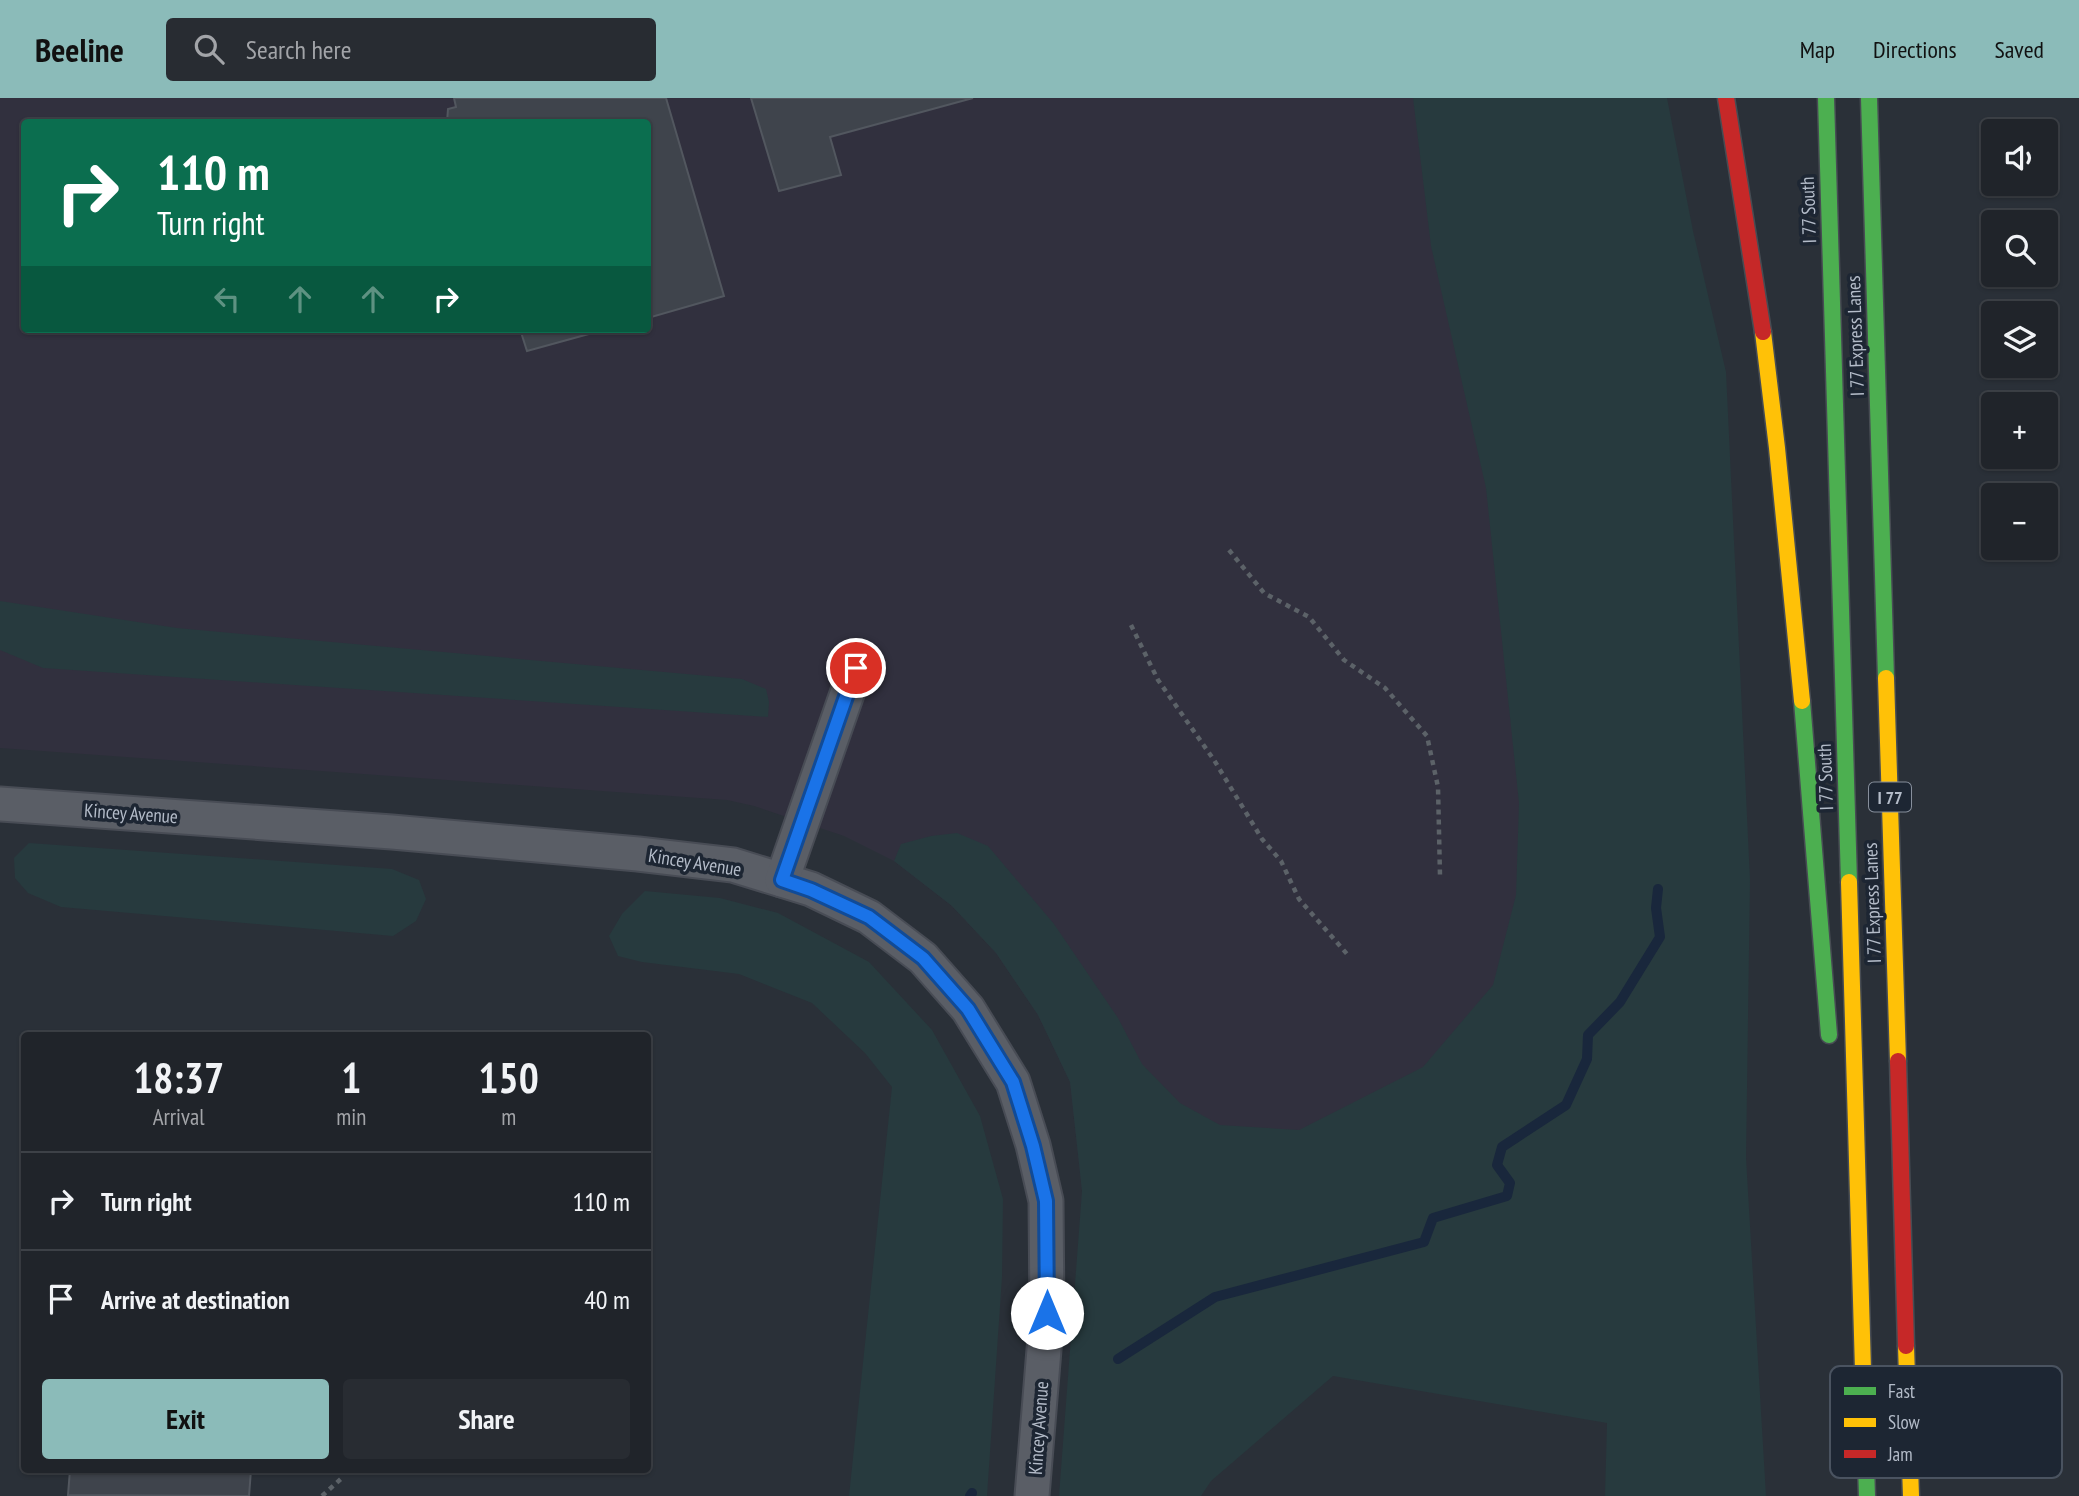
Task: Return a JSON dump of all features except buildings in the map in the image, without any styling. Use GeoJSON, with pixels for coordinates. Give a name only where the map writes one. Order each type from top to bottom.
{"type":"FeatureCollection","features":[{"type":"Feature","properties":{"kind":"highway"},"geometry":{"type":"LineString","coordinates":[[1726,98],[1755,275],[1775,429],[1831,1056]]}},
{"type":"Feature","properties":{"kind":"highway","name":"I 77 South"},"geometry":{"type":"LineString","coordinates":[[1826,98],[1863,1366]]}},
{"type":"Feature","properties":{"kind":"highway","name":"I 77 Express Lanes"},"geometry":{"type":"LineString","coordinates":[[1869,98],[1907,1366]]}},
{"type":"Feature","properties":{"kind":"highway"},"geometry":{"type":"LineString","coordinates":[[1841,1166],[1858,1366]]}},
{"type":"Feature","properties":{"kind":"highway","name":"I 77"},"geometry":{"type":"LineString","coordinates":[[1867,1478],[1867,1496]]}},
{"type":"Feature","properties":{"kind":"highway","name":"I 77 Express Lanes"},"geometry":{"type":"LineString","coordinates":[[1910,1478],[1911,1496]]}},
{"type":"Feature","properties":{"kind":"street"},"geometry":{"type":"LineString","coordinates":[[782,880],[856,668]]}},
{"type":"Feature","properties":{"kind":"street","name":"Kincey Avenue"},"geometry":{"type":"LineString","coordinates":[[0,804],[393,832],[638,853],[733,865],[811,890],[869,917],[923,958],[968,1009],[1013,1082],[1033,1146],[1046,1201],[1047,1313],[1032,1496]]}},
{"type":"Feature","properties":{"kind":"path"},"geometry":{"type":"LineString","coordinates":[[1229,550],[1264,593],[1309,617],[1344,660],[1385,688],[1427,736],[1438,787],[1440,876]]}},
{"type":"Feature","properties":{"kind":"path"},"geometry":{"type":"LineString","coordinates":[[1131,625],[1158,680],[1214,760],[1262,839],[1282,861],[1299,898],[1347,954]]}},
{"type":"Feature","properties":{"kind":"path"},"geometry":{"type":"LineString","coordinates":[[322,1496],[343,1477]]}},
{"type":"Feature","properties":{"kind":"shaded area"},"geometry":{"type":"Polygon","coordinates":[[[0,98],[1564,98],[1614,1030],[1079,1244],[1082,1191],[1070,1082],[1038,1015],[996,953],[952,906],[894,861],[844,836],[754,806],[727,800],[0,748],[0,98]]]}},
{"type":"Feature","properties":{"kind":"green space"},"geometry":{"type":"Polygon","coordinates":[[[1413,98],[1667,98],[1693,231],[1726,372],[1750,880],[1746,1158],[1766,1496],[1605,1496],[1607,1423],[1333,1376],[1211,1481],[1201,1496],[1059,1496],[1082,1191],[1070,1082],[1038,1015],[996,953],[952,906],[894,861],[901,844],[931,836],[957,833],[988,846],[1054,924],[1118,1018],[1142,1064],[1180,1103],[1220,1125],[1299,1130],[1423,1067],[1493,985],[1516,895],[1519,803],[1486,488],[1431,246],[1413,98]]]}},
{"type":"Feature","properties":{"kind":"green space"},"geometry":{"type":"Polygon","coordinates":[[[0,601],[177,628],[742,679],[766,689],[768,717],[43,668],[0,650],[0,601]]]}},
{"type":"Feature","properties":{"kind":"green space"},"geometry":{"type":"Polygon","coordinates":[[[29,843],[392,869],[419,880],[426,899],[416,921],[393,936],[61,907],[28,893],[15,878],[14,858],[29,843]]]}},
{"type":"Feature","properties":{"kind":"green space"},"geometry":{"type":"Polygon","coordinates":[[[645,891],[720,898],[778,913],[869,962],[932,1030],[980,1116],[1003,1199],[1002,1277],[987,1496],[849,1496],[892,1087],[865,1053],[812,1003],[739,974],[642,962],[618,956],[609,936],[622,914],[645,891]]]}},
{"type":"Feature","properties":{"kind":"waterway"},"geometry":{"type":"LineString","coordinates":[[1118,1359],[1215,1297],[1424,1242],[1433,1218],[1507,1196],[1510,1183],[1497,1165],[1502,1147],[1566,1105],[1587,1059],[1588,1035],[1620,1002],[1660,937],[1656,908],[1658,889]]}},
{"type":"Feature","properties":{"kind":"traffic: fast"},"geometry":{"type":"LineString","coordinates":[[1826,98],[1849,882]]}},
{"type":"Feature","properties":{"kind":"traffic: fast"},"geometry":{"type":"LineString","coordinates":[[1869,98],[1886,678]]}},
{"type":"Feature","properties":{"kind":"traffic: fast"},"geometry":{"type":"LineString","coordinates":[[1802,701],[1829,1035]]}},
{"type":"Feature","properties":{"kind":"traffic: fast"},"geometry":{"type":"LineString","coordinates":[[1866,1478],[1867,1496]]}},
{"type":"Feature","properties":{"kind":"traffic: slow"},"geometry":{"type":"LineString","coordinates":[[1763,332],[1802,701]]}},
{"type":"Feature","properties":{"kind":"traffic: slow"},"geometry":{"type":"LineString","coordinates":[[1886,678],[1898,1061]]}},
{"type":"Feature","properties":{"kind":"traffic: slow"},"geometry":{"type":"LineString","coordinates":[[1849,882],[1863,1366]]}},
{"type":"Feature","properties":{"kind":"traffic: slow"},"geometry":{"type":"LineString","coordinates":[[1906,1346],[1907,1366]]}},
{"type":"Feature","properties":{"kind":"traffic: slow"},"geometry":{"type":"LineString","coordinates":[[1910,1478],[1911,1496]]}},
{"type":"Feature","properties":{"kind":"traffic: jam"},"geometry":{"type":"LineString","coordinates":[[1726,98],[1763,332]]}},
{"type":"Feature","properties":{"kind":"traffic: jam"},"geometry":{"type":"LineString","coordinates":[[1898,1061],[1906,1346]]}},
{"type":"Feature","properties":{"kind":"route"},"geometry":{"type":"LineString","coordinates":[[856,668],[782,880],[811,890],[869,917],[923,958],[968,1009],[1013,1082],[1033,1146],[1046,1201],[1047,1313]]}}]}
